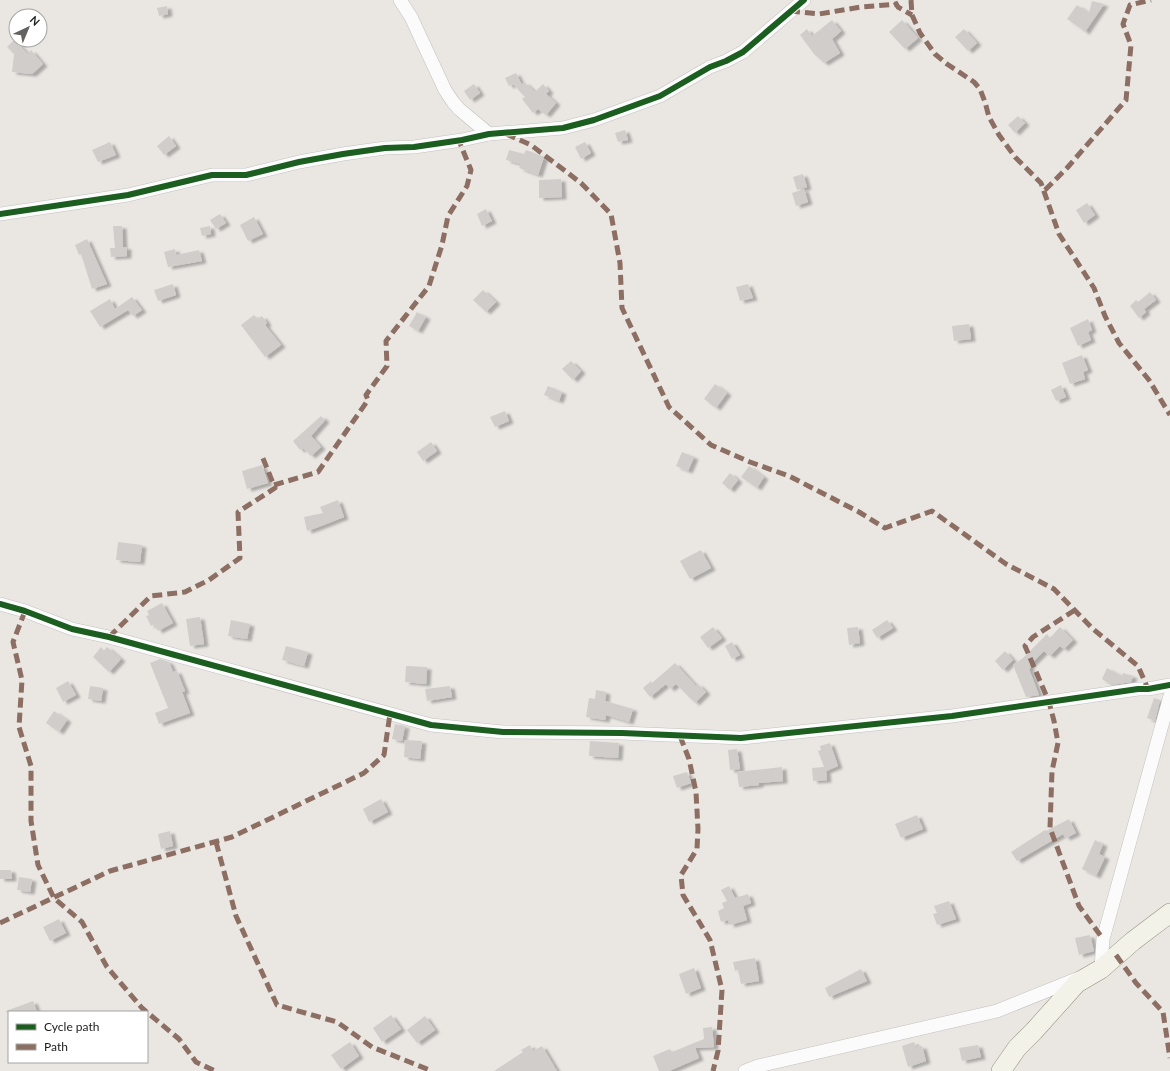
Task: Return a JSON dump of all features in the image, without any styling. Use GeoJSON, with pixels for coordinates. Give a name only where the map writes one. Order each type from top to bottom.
{"type":"FeatureCollection","features":[{"type":"Feature","properties":{"kind":"main road"},"geometry":{"type":"LineString","coordinates":[[1001,1071],[1018,1048],[1077,983],[1101,969],[1133,941],[1170,913]]}},
{"type":"Feature","properties":{"kind":"street"},"geometry":{"type":"LineString","coordinates":[[400,0],[411,17],[445,90],[453,102],[489,134]]}},
{"type":"Feature","properties":{"kind":"street"},"geometry":{"type":"LineString","coordinates":[[0,214],[92,201],[212,176],[246,175],[299,162],[343,154],[384,148],[414,147],[462,140],[489,134],[563,128],[660,96],[710,67],[743,52],[804,0]]}},
{"type":"Feature","properties":{"kind":"street"},"geometry":{"type":"LineString","coordinates":[[0,604],[25,611],[72,629],[110,637],[431,725],[503,732],[622,733],[741,738],[952,716],[1170,685]]}},
{"type":"Feature","properties":{"kind":"street"},"geometry":{"type":"LineString","coordinates":[[745,1071],[758,1066],[997,1011],[1101,969],[1103,939],[1170,696]]}},
{"type":"Feature","properties":{"kind":"building"},"geometry":{"type":"Polygon","coordinates":[[[1092,1],[1104,4],[1085,32],[1067,19],[1077,5],[1089,13],[1092,1]]]}},
{"type":"Feature","properties":{"kind":"building"},"geometry":{"type":"Polygon","coordinates":[[[167,6],[168,14],[159,16],[157,8],[167,6]]]}},
{"type":"Feature","properties":{"kind":"building"},"geometry":{"type":"Polygon","coordinates":[[[832,20],[841,31],[832,39],[840,53],[824,63],[814,54],[800,35],[807,29],[812,36],[832,20]]]}},
{"type":"Feature","properties":{"kind":"building"},"geometry":{"type":"Polygon","coordinates":[[[902,20],[918,38],[905,49],[889,32],[902,20]]]}},
{"type":"Feature","properties":{"kind":"building"},"geometry":{"type":"Polygon","coordinates":[[[964,29],[977,43],[968,51],[955,37],[964,29]]]}},
{"type":"Feature","properties":{"kind":"building"},"geometry":{"type":"Polygon","coordinates":[[[8,48],[22,48],[28,54],[31,50],[43,64],[32,74],[12,72],[14,54],[8,48]]]}},
{"type":"Feature","properties":{"kind":"building"},"geometry":{"type":"Polygon","coordinates":[[[516,73],[522,85],[524,82],[535,92],[543,84],[549,91],[546,94],[556,103],[546,115],[538,109],[533,113],[522,99],[525,97],[513,84],[509,86],[505,78],[516,73]]]}},
{"type":"Feature","properties":{"kind":"building"},"geometry":{"type":"Polygon","coordinates":[[[474,84],[480,93],[470,100],[464,91],[474,84]]]}},
{"type":"Feature","properties":{"kind":"building"},"geometry":{"type":"Polygon","coordinates":[[[1018,116],[1025,123],[1015,133],[1008,125],[1018,116]]]}},
{"type":"Feature","properties":{"kind":"building"},"geometry":{"type":"Polygon","coordinates":[[[625,130],[628,140],[618,142],[615,133],[625,130]]]}},
{"type":"Feature","properties":{"kind":"building"},"geometry":{"type":"Polygon","coordinates":[[[169,136],[176,146],[164,155],[157,146],[169,136]]]}},
{"type":"Feature","properties":{"kind":"building"},"geometry":{"type":"Polygon","coordinates":[[[110,142],[116,155],[98,162],[92,150],[110,142]]]}},
{"type":"Feature","properties":{"kind":"building"},"geometry":{"type":"Polygon","coordinates":[[[585,142],[591,153],[581,159],[575,147],[585,142]]]}},
{"type":"Feature","properties":{"kind":"building"},"geometry":{"type":"Polygon","coordinates":[[[509,150],[524,154],[526,150],[544,157],[538,175],[519,168],[521,164],[506,160],[509,150]]]}},
{"type":"Feature","properties":{"kind":"building"},"geometry":{"type":"Polygon","coordinates":[[[803,174],[807,187],[797,190],[793,177],[803,174]]]}},
{"type":"Feature","properties":{"kind":"building"},"geometry":{"type":"Polygon","coordinates":[[[561,179],[562,197],[539,198],[539,180],[561,179]]]}},
{"type":"Feature","properties":{"kind":"building"},"geometry":{"type":"Polygon","coordinates":[[[804,189],[808,202],[796,206],[792,193],[804,189]]]}},
{"type":"Feature","properties":{"kind":"building"},"geometry":{"type":"Polygon","coordinates":[[[1087,203],[1095,215],[1084,223],[1076,210],[1087,203]]]}},
{"type":"Feature","properties":{"kind":"building"},"geometry":{"type":"Polygon","coordinates":[[[486,209],[492,221],[482,226],[477,214],[486,209]]]}},
{"type":"Feature","properties":{"kind":"building"},"geometry":{"type":"Polygon","coordinates":[[[220,214],[226,223],[216,229],[210,220],[220,214]]]}},
{"type":"Feature","properties":{"kind":"building"},"geometry":{"type":"Polygon","coordinates":[[[254,217],[263,234],[248,241],[240,225],[254,217]]]}},
{"type":"Feature","properties":{"kind":"building"},"geometry":{"type":"Polygon","coordinates":[[[113,226],[122,226],[123,247],[127,247],[127,256],[111,257],[110,248],[115,248],[113,226]]]}},
{"type":"Feature","properties":{"kind":"building"},"geometry":{"type":"Polygon","coordinates":[[[210,226],[211,234],[202,236],[200,228],[210,226]]]}},
{"type":"Feature","properties":{"kind":"building"},"geometry":{"type":"Polygon","coordinates":[[[87,239],[107,284],[92,289],[81,254],[79,255],[75,245],[87,239]]]}},
{"type":"Feature","properties":{"kind":"building"},"geometry":{"type":"Polygon","coordinates":[[[175,249],[176,255],[199,250],[202,261],[168,267],[164,252],[175,249]]]}},
{"type":"Feature","properties":{"kind":"building"},"geometry":{"type":"Polygon","coordinates":[[[173,284],[176,295],[158,301],[154,290],[173,284]]]}},
{"type":"Feature","properties":{"kind":"building"},"geometry":{"type":"Polygon","coordinates":[[[748,284],[753,298],[740,301],[736,287],[748,284]]]}},
{"type":"Feature","properties":{"kind":"building"},"geometry":{"type":"Polygon","coordinates":[[[483,290],[496,302],[486,312],[473,300],[483,290]]]}},
{"type":"Feature","properties":{"kind":"building"},"geometry":{"type":"Polygon","coordinates":[[[1150,292],[1156,300],[1144,309],[1146,312],[1139,318],[1130,306],[1136,300],[1138,302],[1150,292]]]}},
{"type":"Feature","properties":{"kind":"building"},"geometry":{"type":"Polygon","coordinates":[[[132,297],[142,310],[133,316],[128,310],[100,327],[90,311],[110,299],[115,309],[132,297]]]}},
{"type":"Feature","properties":{"kind":"building"},"geometry":{"type":"Polygon","coordinates":[[[417,312],[426,317],[418,331],[409,326],[417,312]]]}},
{"type":"Feature","properties":{"kind":"building"},"geometry":{"type":"Polygon","coordinates":[[[254,315],[258,319],[262,316],[267,323],[265,325],[281,345],[265,357],[241,325],[254,315]]]}},
{"type":"Feature","properties":{"kind":"building"},"geometry":{"type":"Polygon","coordinates":[[[1088,319],[1092,330],[1088,332],[1091,340],[1078,346],[1070,328],[1088,319]]]}},
{"type":"Feature","properties":{"kind":"building"},"geometry":{"type":"Polygon","coordinates":[[[969,324],[971,339],[954,341],[952,326],[969,324]]]}},
{"type":"Feature","properties":{"kind":"building"},"geometry":{"type":"Polygon","coordinates":[[[1082,355],[1088,370],[1083,372],[1085,379],[1070,384],[1062,363],[1082,355]]]}},
{"type":"Feature","properties":{"kind":"building"},"geometry":{"type":"Polygon","coordinates":[[[571,361],[581,371],[573,380],[562,369],[571,361]]]}},
{"type":"Feature","properties":{"kind":"building"},"geometry":{"type":"Polygon","coordinates":[[[715,384],[727,393],[716,408],[704,399],[715,384]]]}},
{"type":"Feature","properties":{"kind":"building"},"geometry":{"type":"Polygon","coordinates":[[[1061,385],[1066,397],[1056,401],[1051,390],[1061,385]]]}},
{"type":"Feature","properties":{"kind":"building"},"geometry":{"type":"Polygon","coordinates":[[[548,386],[562,392],[559,401],[544,395],[548,386]]]}},
{"type":"Feature","properties":{"kind":"building"},"geometry":{"type":"Polygon","coordinates":[[[505,411],[509,421],[495,427],[490,417],[505,411]]]}},
{"type":"Feature","properties":{"kind":"building"},"geometry":{"type":"Polygon","coordinates":[[[321,416],[325,420],[311,436],[321,447],[311,456],[303,448],[300,450],[293,441],[321,416]]]}},
{"type":"Feature","properties":{"kind":"building"},"geometry":{"type":"Polygon","coordinates":[[[431,442],[437,451],[423,461],[417,452],[431,442]]]}},
{"type":"Feature","properties":{"kind":"building"},"geometry":{"type":"Polygon","coordinates":[[[682,452],[694,457],[688,471],[676,466],[682,452]]]}},
{"type":"Feature","properties":{"kind":"building"},"geometry":{"type":"Polygon","coordinates":[[[262,465],[268,483],[247,489],[242,471],[262,465]]]}},
{"type":"Feature","properties":{"kind":"building"},"geometry":{"type":"Polygon","coordinates":[[[749,466],[764,477],[757,488],[741,477],[749,466]]]}},
{"type":"Feature","properties":{"kind":"building"},"geometry":{"type":"Polygon","coordinates":[[[730,473],[738,480],[730,490],[722,483],[730,473]]]}},
{"type":"Feature","properties":{"kind":"building"},"geometry":{"type":"Polygon","coordinates":[[[338,500],[344,517],[307,531],[304,517],[323,513],[320,507],[338,500]]]}},
{"type":"Feature","properties":{"kind":"building"},"geometry":{"type":"Polygon","coordinates":[[[118,542],[142,545],[140,562],[116,560],[118,542]]]}},
{"type":"Feature","properties":{"kind":"building"},"geometry":{"type":"Polygon","coordinates":[[[701,550],[711,568],[690,579],[680,561],[701,550]]]}},
{"type":"Feature","properties":{"kind":"building"},"geometry":{"type":"Polygon","coordinates":[[[162,603],[173,623],[158,631],[154,624],[151,626],[146,616],[149,615],[147,611],[162,603]]]}},
{"type":"Feature","properties":{"kind":"building"},"geometry":{"type":"Polygon","coordinates":[[[200,617],[204,644],[190,646],[186,619],[200,617]]]}},
{"type":"Feature","properties":{"kind":"building"},"geometry":{"type":"Polygon","coordinates":[[[231,620],[250,624],[247,639],[228,636],[231,620]]]}},
{"type":"Feature","properties":{"kind":"building"},"geometry":{"type":"Polygon","coordinates":[[[887,620],[893,628],[877,638],[872,630],[887,620]]]}},
{"type":"Feature","properties":{"kind":"building"},"geometry":{"type":"Polygon","coordinates":[[[713,627],[722,638],[708,648],[700,637],[713,627]]]}},
{"type":"Feature","properties":{"kind":"building"},"geometry":{"type":"Polygon","coordinates":[[[858,627],[860,643],[849,645],[847,628],[858,627]]]}},
{"type":"Feature","properties":{"kind":"building"},"geometry":{"type":"Polygon","coordinates":[[[1060,627],[1073,640],[1064,649],[1060,646],[1050,656],[1044,651],[1029,666],[1031,667],[1029,669],[1039,695],[1026,697],[1013,665],[1023,658],[1047,634],[1050,638],[1060,627]]]}},
{"type":"Feature","properties":{"kind":"building"},"geometry":{"type":"Polygon","coordinates":[[[732,642],[740,655],[732,659],[725,646],[732,642]]]}},
{"type":"Feature","properties":{"kind":"building"},"geometry":{"type":"Polygon","coordinates":[[[286,646],[308,652],[304,666],[282,660],[286,646]]]}},
{"type":"Feature","properties":{"kind":"building"},"geometry":{"type":"Polygon","coordinates":[[[101,647],[104,651],[107,647],[121,659],[109,672],[93,657],[101,647]]]}},
{"type":"Feature","properties":{"kind":"building"},"geometry":{"type":"Polygon","coordinates":[[[1005,651],[1013,660],[1003,670],[995,661],[1005,651]]]}},
{"type":"Feature","properties":{"kind":"building"},"geometry":{"type":"Polygon","coordinates":[[[160,659],[169,662],[173,672],[177,671],[185,691],[182,692],[190,713],[159,724],[155,713],[168,708],[150,663],[160,659]]]}},
{"type":"Feature","properties":{"kind":"building"},"geometry":{"type":"Polygon","coordinates":[[[675,663],[696,686],[698,684],[706,692],[695,703],[676,684],[670,689],[666,684],[650,697],[643,688],[651,681],[652,683],[675,663]]]}},
{"type":"Feature","properties":{"kind":"building"},"geometry":{"type":"Polygon","coordinates":[[[406,666],[427,667],[426,684],[405,682],[406,666]]]}},
{"type":"Feature","properties":{"kind":"building"},"geometry":{"type":"Polygon","coordinates":[[[1107,668],[1122,676],[1123,673],[1133,676],[1131,682],[1111,685],[1102,679],[1107,668]]]}},
{"type":"Feature","properties":{"kind":"building"},"geometry":{"type":"Polygon","coordinates":[[[68,681],[76,695],[63,702],[56,688],[68,681]]]}},
{"type":"Feature","properties":{"kind":"building"},"geometry":{"type":"Polygon","coordinates":[[[90,686],[103,688],[101,701],[88,699],[90,686]]]}},
{"type":"Feature","properties":{"kind":"building"},"geometry":{"type":"Polygon","coordinates":[[[450,686],[452,697],[427,701],[425,689],[450,686]]]}},
{"type":"Feature","properties":{"kind":"building"},"geometry":{"type":"Polygon","coordinates":[[[596,690],[606,692],[605,701],[633,709],[629,722],[606,715],[605,720],[586,717],[589,698],[595,699],[596,690]]]}},
{"type":"Feature","properties":{"kind":"building"},"geometry":{"type":"Polygon","coordinates":[[[1154,698],[1160,700],[1155,721],[1147,718],[1154,698]]]}},
{"type":"Feature","properties":{"kind":"building"},"geometry":{"type":"Polygon","coordinates":[[[54,711],[67,720],[59,732],[46,723],[54,711]]]}},
{"type":"Feature","properties":{"kind":"building"},"geometry":{"type":"Polygon","coordinates":[[[395,724],[405,726],[402,741],[392,739],[395,724]]]}},
{"type":"Feature","properties":{"kind":"building"},"geometry":{"type":"Polygon","coordinates":[[[405,740],[422,741],[420,759],[404,757],[405,740]]]}},
{"type":"Feature","properties":{"kind":"building"},"geometry":{"type":"Polygon","coordinates":[[[590,741],[619,743],[618,758],[589,756],[590,741]]]}},
{"type":"Feature","properties":{"kind":"building"},"geometry":{"type":"Polygon","coordinates":[[[830,743],[838,766],[826,771],[827,780],[813,781],[812,768],[824,767],[818,751],[821,750],[820,746],[830,743]]]}},
{"type":"Feature","properties":{"kind":"building"},"geometry":{"type":"Polygon","coordinates":[[[737,749],[740,769],[730,770],[728,750],[737,749]]]}},
{"type":"Feature","properties":{"kind":"building"},"geometry":{"type":"Polygon","coordinates":[[[782,767],[783,781],[759,783],[759,785],[739,787],[737,772],[782,767]]]}},
{"type":"Feature","properties":{"kind":"building"},"geometry":{"type":"Polygon","coordinates":[[[687,772],[691,783],[677,788],[673,776],[687,772]]]}},
{"type":"Feature","properties":{"kind":"building"},"geometry":{"type":"Polygon","coordinates":[[[381,799],[388,812],[369,822],[363,809],[381,799]]]}},
{"type":"Feature","properties":{"kind":"building"},"geometry":{"type":"Polygon","coordinates":[[[917,815],[923,829],[901,838],[895,824],[917,815]]]}},
{"type":"Feature","properties":{"kind":"building"},"geometry":{"type":"Polygon","coordinates":[[[1069,819],[1076,833],[1066,838],[1063,834],[1017,861],[1011,852],[1045,830],[1046,831],[1069,819]]]}},
{"type":"Feature","properties":{"kind":"building"},"geometry":{"type":"Polygon","coordinates":[[[170,831],[173,846],[161,849],[158,834],[170,831]]]}},
{"type":"Feature","properties":{"kind":"building"},"geometry":{"type":"Polygon","coordinates":[[[1095,840],[1103,844],[1099,854],[1105,857],[1096,876],[1082,869],[1095,840]]]}},
{"type":"Feature","properties":{"kind":"building"},"geometry":{"type":"Polygon","coordinates":[[[0,870],[11,870],[12,879],[0,879],[0,870]]]}},
{"type":"Feature","properties":{"kind":"building"},"geometry":{"type":"Polygon","coordinates":[[[19,877],[32,879],[30,892],[17,890],[19,877]]]}},
{"type":"Feature","properties":{"kind":"building"},"geometry":{"type":"Polygon","coordinates":[[[729,886],[735,898],[748,894],[751,903],[743,906],[747,920],[730,925],[728,920],[721,922],[718,911],[724,908],[722,903],[727,901],[721,890],[729,886]]]}},
{"type":"Feature","properties":{"kind":"building"},"geometry":{"type":"Polygon","coordinates":[[[949,901],[956,919],[937,925],[933,914],[937,913],[934,906],[949,901]]]}},
{"type":"Feature","properties":{"kind":"building"},"geometry":{"type":"Polygon","coordinates":[[[59,919],[66,933],[50,941],[43,927],[59,919]]]}},
{"type":"Feature","properties":{"kind":"building"},"geometry":{"type":"Polygon","coordinates":[[[1090,935],[1094,951],[1079,955],[1075,938],[1090,935]]]}},
{"type":"Feature","properties":{"kind":"building"},"geometry":{"type":"Polygon","coordinates":[[[755,958],[759,981],[741,984],[738,970],[735,971],[733,962],[755,958]]]}},
{"type":"Feature","properties":{"kind":"building"},"geometry":{"type":"Polygon","coordinates":[[[694,968],[701,988],[686,994],[679,974],[694,968]]]}},
{"type":"Feature","properties":{"kind":"building"},"geometry":{"type":"Polygon","coordinates":[[[861,969],[867,981],[829,997],[825,988],[861,969]]]}},
{"type":"Feature","properties":{"kind":"building"},"geometry":{"type":"Polygon","coordinates":[[[33,1001],[37,1011],[6,1012],[33,1001]]]}},
{"type":"Feature","properties":{"kind":"building"},"geometry":{"type":"Polygon","coordinates":[[[391,1015],[401,1029],[382,1042],[373,1028],[391,1015]]]}},
{"type":"Feature","properties":{"kind":"building"},"geometry":{"type":"Polygon","coordinates":[[[425,1016],[435,1030],[417,1043],[407,1030],[425,1016]]]}},
{"type":"Feature","properties":{"kind":"building"},"geometry":{"type":"Polygon","coordinates":[[[712,1027],[714,1047],[695,1048],[699,1058],[669,1071],[659,1071],[653,1056],[670,1049],[672,1052],[704,1039],[703,1028],[712,1027]]]}},
{"type":"Feature","properties":{"kind":"building"},"geometry":{"type":"Polygon","coordinates":[[[350,1042],[359,1056],[341,1069],[331,1055],[350,1042]]]}},
{"type":"Feature","properties":{"kind":"building"},"geometry":{"type":"Polygon","coordinates":[[[914,1042],[916,1047],[922,1046],[926,1061],[908,1067],[902,1046],[914,1042]]]}},
{"type":"Feature","properties":{"kind":"building"},"geometry":{"type":"Polygon","coordinates":[[[530,1045],[533,1051],[542,1046],[557,1071],[494,1071],[523,1052],[521,1050],[530,1045]]]}},
{"type":"Feature","properties":{"kind":"building"},"geometry":{"type":"Polygon","coordinates":[[[978,1045],[981,1057],[962,1061],[959,1048],[978,1045]]]}},
{"type":"Feature","properties":{"kind":"marked path"},"geometry":{"type":"LineString","coordinates":[[911,0],[912,15],[920,33],[935,54],[974,82],[980,89],[989,117],[999,135],[1015,157],[1041,183],[1059,234],[1094,288],[1105,316],[1119,343],[1149,380],[1170,415]]}},
{"type":"Feature","properties":{"kind":"marked path"},"geometry":{"type":"LineString","coordinates":[[1045,190],[1067,168],[1126,100],[1131,45],[1123,24],[1130,5],[1151,0]]}},
{"type":"Feature","properties":{"kind":"marked path"},"geometry":{"type":"LineString","coordinates":[[895,2],[898,7],[912,15]]}},
{"type":"Feature","properties":{"kind":"marked path"},"geometry":{"type":"LineString","coordinates":[[790,11],[819,14],[861,7],[897,4]]}},
{"type":"Feature","properties":{"kind":"marked path"},"geometry":{"type":"LineString","coordinates":[[506,134],[531,145],[581,183],[611,214],[620,263],[622,308],[669,407],[711,445],[750,462],[789,476],[859,512],[885,528],[932,511],[1006,564],[1054,589],[1093,629],[1138,666],[1148,689]]}},
{"type":"Feature","properties":{"kind":"marked path"},"geometry":{"type":"LineString","coordinates":[[274,485],[318,472],[368,400],[366,395],[387,366],[386,341],[429,286],[442,245],[448,216],[467,186],[471,170],[459,141]]}},
{"type":"Feature","properties":{"kind":"marked path"},"geometry":{"type":"LineString","coordinates":[[109,637],[151,596],[185,592],[209,580],[240,558],[238,512],[275,488],[262,456]]}},
{"type":"Feature","properties":{"kind":"marked path"},"geometry":{"type":"LineString","coordinates":[[1075,610],[1033,637],[1025,646],[1049,702],[1058,743],[1052,771],[1050,828],[1079,906],[1103,939]]}},
{"type":"Feature","properties":{"kind":"marked path"},"geometry":{"type":"LineString","coordinates":[[25,611],[13,642],[22,680],[19,727],[31,766],[31,821],[38,865],[54,898],[82,922],[107,967],[146,1011]]}},
{"type":"Feature","properties":{"kind":"marked path"},"geometry":{"type":"LineString","coordinates":[[0,923],[110,871],[232,837],[364,773],[384,755],[390,714]]}},
{"type":"Feature","properties":{"kind":"marked path"},"geometry":{"type":"LineString","coordinates":[[680,736],[689,759],[696,792],[698,829],[697,849],[681,875],[683,895],[710,940],[722,990],[718,1051],[713,1071]]}},
{"type":"Feature","properties":{"kind":"marked path"},"geometry":{"type":"LineString","coordinates":[[216,842],[236,916],[277,1005],[337,1022],[372,1047],[432,1071]]}},
{"type":"Feature","properties":{"kind":"marked path"},"geometry":{"type":"LineString","coordinates":[[1116,955],[1136,983],[1163,1012],[1170,1058]]}},
{"type":"Feature","properties":{"kind":"marked path"},"geometry":{"type":"LineString","coordinates":[[148,1013],[179,1039],[196,1062],[215,1071]]}},
{"type":"Feature","properties":{"kind":"cycle path"},"geometry":{"type":"LineString","coordinates":[[0,214],[128,195],[212,175],[246,175],[299,162],[343,154],[385,148],[414,147],[462,140],[489,134],[563,128],[594,120],[660,96],[710,67],[743,52],[804,0]]}},
{"type":"Feature","properties":{"kind":"cycle path"},"geometry":{"type":"LineString","coordinates":[[0,604],[25,611],[72,629],[109,637],[431,725],[503,732],[622,733],[741,738],[952,716],[1170,685]]}}]}
